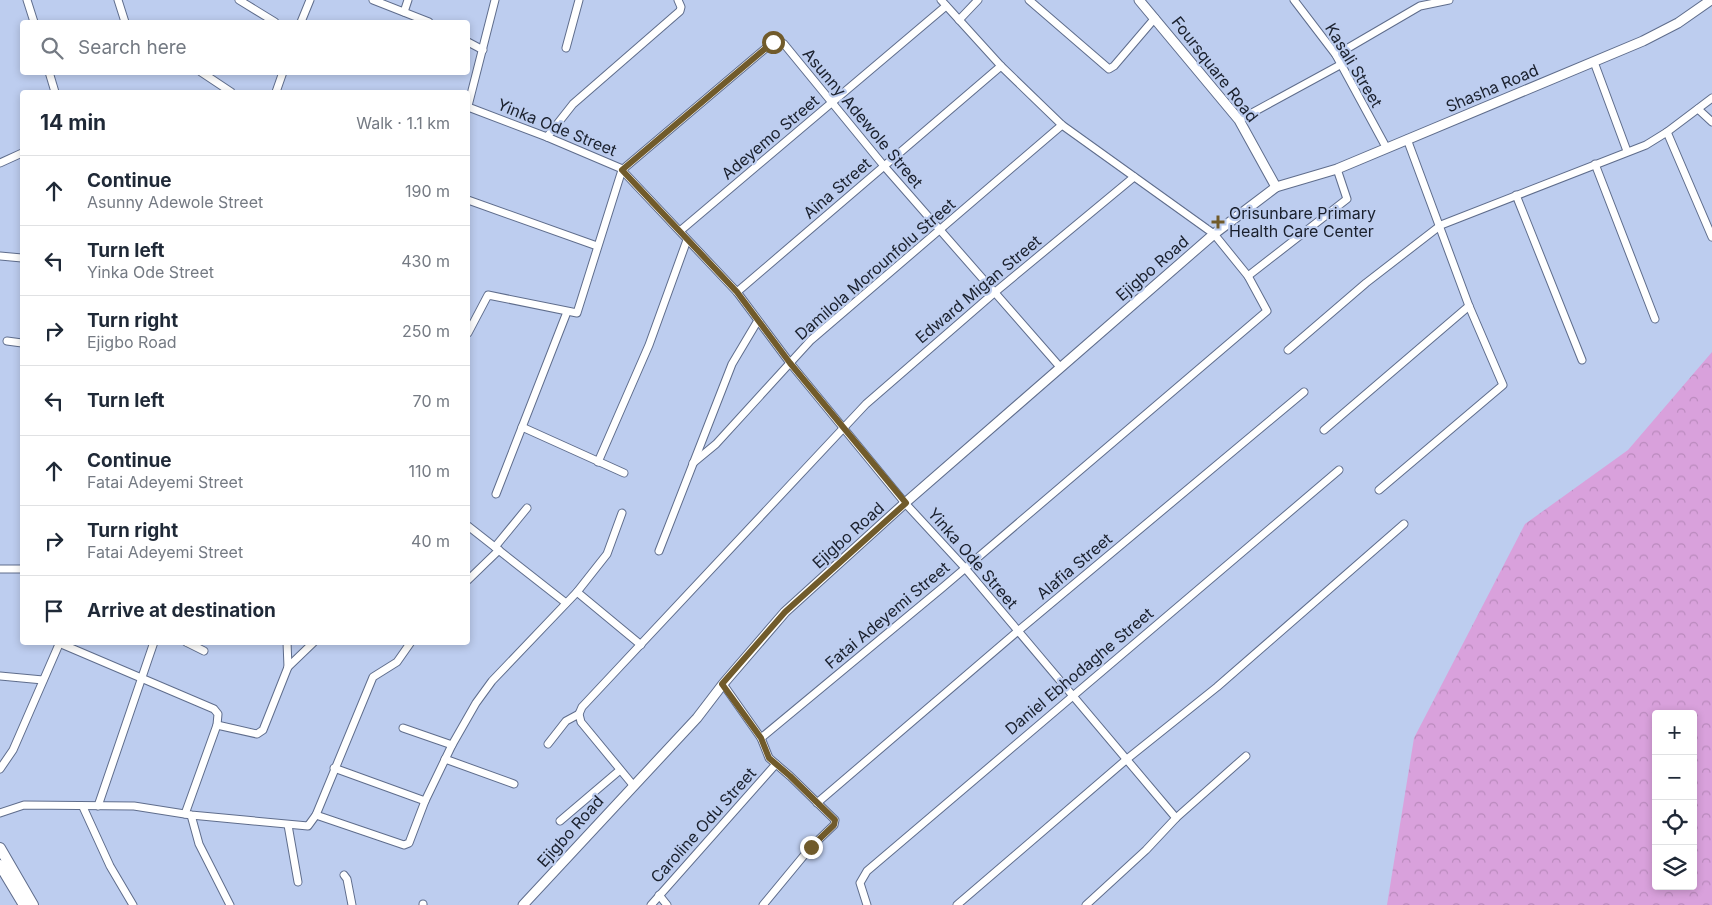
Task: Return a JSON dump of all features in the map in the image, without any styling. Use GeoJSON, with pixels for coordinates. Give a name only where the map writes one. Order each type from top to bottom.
{"type":"FeatureCollection","features":[{"type":"Feature","properties":{"kind":"main road"},"geometry":{"type":"LineString","coordinates":[[0,848],[33,905]]}},
{"type":"Feature","properties":{"kind":"main road"},"geometry":{"type":"LineString","coordinates":[[0,866],[24,905]]}},
{"type":"Feature","properties":{"kind":"street"},"geometry":{"type":"LineString","coordinates":[[27,0],[33,20]]}},
{"type":"Feature","properties":{"kind":"street"},"geometry":{"type":"LineString","coordinates":[[118,0],[124,20]]}},
{"type":"Feature","properties":{"kind":"street"},"geometry":{"type":"LineString","coordinates":[[239,0],[272,20]]}},
{"type":"Feature","properties":{"kind":"street"},"geometry":{"type":"LineString","coordinates":[[302,20],[310,0]]}},
{"type":"Feature","properties":{"kind":"street"},"geometry":{"type":"LineString","coordinates":[[373,0],[424,20]]}},
{"type":"Feature","properties":{"kind":"street"},"geometry":{"type":"LineString","coordinates":[[404,12],[408,0]]}},
{"type":"Feature","properties":{"kind":"street"},"geometry":{"type":"LineString","coordinates":[[470,99],[495,0]]}},
{"type":"Feature","properties":{"kind":"street"},"geometry":{"type":"LineString","coordinates":[[566,48],[579,0]]}},
{"type":"Feature","properties":{"kind":"street"},"geometry":{"type":"LineString","coordinates":[[547,137],[574,104],[680,10],[681,7],[678,0]]}},
{"type":"Feature","properties":{"kind":"street"},"geometry":{"type":"LineString","coordinates":[[959,20],[978,0]]}},
{"type":"Feature","properties":{"kind":"street"},"geometry":{"type":"LineString","coordinates":[[1029,0],[1109,69],[1114,66],[1155,18]]}},
{"type":"Feature","properties":{"kind":"street","name":"Foursquare Road"},"geometry":{"type":"LineString","coordinates":[[1139,0],[1239,120],[1276,187]]}},
{"type":"Feature","properties":{"kind":"street","name":"Kasali Street"},"geometry":{"type":"LineString","coordinates":[[1294,0],[1336,55],[1340,66],[1386,147]]}},
{"type":"Feature","properties":{"kind":"street"},"geometry":{"type":"LineString","coordinates":[[1336,55],[1418,3],[1449,0]]}},
{"type":"Feature","properties":{"kind":"street","name":"Shasha Road"},"geometry":{"type":"LineString","coordinates":[[1276,187],[1337,169],[1594,62],[1678,23],[1705,2]]}},
{"type":"Feature","properties":{"kind":"street","name":"Fatai Adeyemi Street"},"geometry":{"type":"LineString","coordinates":[[761,738],[965,568],[1267,311],[1248,276],[1214,234],[1062,125],[1001,66],[944,3]]}},
{"type":"Feature","properties":{"kind":"street","name":"Adeyemo Street"},"geometry":{"type":"LineString","coordinates":[[680,231],[831,103],[944,3]]}},
{"type":"Feature","properties":{"kind":"street","name":"Asunny Adewole Street"},"geometry":{"type":"LineString","coordinates":[[622,170],[778,40],[784,44],[831,103],[939,230],[1060,367]]}},
{"type":"Feature","properties":{"kind":"street"},"geometry":{"type":"LineString","coordinates":[[470,43],[483,50]]}},
{"type":"Feature","properties":{"kind":"street"},"geometry":{"type":"LineString","coordinates":[[1594,62],[1627,151]]}},
{"type":"Feature","properties":{"kind":"street","name":"Aina Street"},"geometry":{"type":"LineString","coordinates":[[737,292],[1001,66]]}},
{"type":"Feature","properties":{"kind":"street"},"geometry":{"type":"LineString","coordinates":[[1239,120],[1340,66]]}},
{"type":"Feature","properties":{"kind":"street"},"geometry":{"type":"LineString","coordinates":[[50,75],[54,90]]}},
{"type":"Feature","properties":{"kind":"street"},"geometry":{"type":"LineString","coordinates":[[206,75],[228,90]]}},
{"type":"Feature","properties":{"kind":"street"},"geometry":{"type":"LineString","coordinates":[[277,90],[282,75]]}},
{"type":"Feature","properties":{"kind":"street"},"geometry":{"type":"LineString","coordinates":[[1288,350],[1366,283],[1441,225],[1646,145],[1668,132],[1712,98]]}},
{"type":"Feature","properties":{"kind":"street","name":"Yinka Ode Street"},"geometry":{"type":"LineString","coordinates":[[470,108],[547,137],[617,166],[622,170],[737,292],[757,322],[906,503],[965,568],[1176,818]]}},
{"type":"Feature","properties":{"kind":"street"},"geometry":{"type":"LineString","coordinates":[[1698,109],[1712,122]]}},
{"type":"Feature","properties":{"kind":"street","name":"Damilola Morounfolu Street"},"geometry":{"type":"LineString","coordinates":[[693,463],[716,444],[811,340],[1062,125]]}},
{"type":"Feature","properties":{"kind":"street"},"geometry":{"type":"LineString","coordinates":[[1668,132],[1712,237]]}},
{"type":"Feature","properties":{"kind":"street"},"geometry":{"type":"LineString","coordinates":[[1379,490],[1503,385],[1469,306],[1441,225],[1407,139]]}},
{"type":"Feature","properties":{"kind":"street"},"geometry":{"type":"LineString","coordinates":[[0,163],[20,153]]}},
{"type":"Feature","properties":{"kind":"street"},"geometry":{"type":"LineString","coordinates":[[1595,164],[1655,319]]}},
{"type":"Feature","properties":{"kind":"street"},"geometry":{"type":"LineString","coordinates":[[1248,276],[1347,199],[1337,169]]}},
{"type":"Feature","properties":{"kind":"street"},"geometry":{"type":"LineString","coordinates":[[470,329],[488,295],[574,314],[578,310],[622,170]]}},
{"type":"Feature","properties":{"kind":"street","name":"Edward Migan Street"},"geometry":{"type":"LineString","coordinates":[[548,744],[566,721],[579,714],[582,707],[843,426],[994,293],[1134,177]]}},
{"type":"Feature","properties":{"kind":"street","name":"Ejigbo Road"},"geometry":{"type":"LineString","coordinates":[[523,905],[632,785],[697,718],[722,684],[785,612],[1060,367],[1214,234],[1276,187]]}},
{"type":"Feature","properties":{"kind":"street"},"geometry":{"type":"LineString","coordinates":[[1516,195],[1582,360]]}},
{"type":"Feature","properties":{"kind":"street"},"geometry":{"type":"LineString","coordinates":[[470,201],[598,246]]}},
{"type":"Feature","properties":{"kind":"street"},"geometry":{"type":"LineString","coordinates":[[598,462],[650,345],[687,240]]}},
{"type":"Feature","properties":{"kind":"street"},"geometry":{"type":"LineString","coordinates":[[0,256],[20,258]]}},
{"type":"Feature","properties":{"kind":"street"},"geometry":{"type":"LineString","coordinates":[[1324,430],[1469,306]]}},
{"type":"Feature","properties":{"kind":"street"},"geometry":{"type":"LineString","coordinates":[[496,494],[567,312]]}},
{"type":"Feature","properties":{"kind":"street"},"geometry":{"type":"LineString","coordinates":[[659,551],[732,364],[757,322]]}},
{"type":"Feature","properties":{"kind":"street"},"geometry":{"type":"LineString","coordinates":[[7,341],[20,342]]}},
{"type":"Feature","properties":{"kind":"street","name":"Alafia Street"},"geometry":{"type":"LineString","coordinates":[[817,803],[1018,631],[1304,392]]}},
{"type":"Feature","properties":{"kind":"street"},"geometry":{"type":"LineString","coordinates":[[522,427],[624,473]]}},
{"type":"Feature","properties":{"kind":"street","name":"Daniel Ebhodaghe Street"},"geometry":{"type":"LineString","coordinates":[[867,905],[860,882],[867,871],[1071,695],[1339,470]]}},
{"type":"Feature","properties":{"kind":"street"},"geometry":{"type":"LineString","coordinates":[[470,578],[497,548],[527,508]]}},
{"type":"Feature","properties":{"kind":"street"},"geometry":{"type":"LineString","coordinates":[[316,815],[407,845],[425,801],[452,746],[492,681],[577,592],[607,554],[622,513]]}},
{"type":"Feature","properties":{"kind":"street"},"geometry":{"type":"LineString","coordinates":[[957,905],[1127,759],[1217,687],[1404,524]]}},
{"type":"Feature","properties":{"kind":"street"},"geometry":{"type":"LineString","coordinates":[[470,528],[566,603]]}},
{"type":"Feature","properties":{"kind":"street"},"geometry":{"type":"LineString","coordinates":[[0,569],[20,569]]}},
{"type":"Feature","properties":{"kind":"street"},"geometry":{"type":"LineString","coordinates":[[577,592],[641,645]]}},
{"type":"Feature","properties":{"kind":"street"},"geometry":{"type":"LineString","coordinates":[[0,769],[13,750],[59,645]]}},
{"type":"Feature","properties":{"kind":"street"},"geometry":{"type":"LineString","coordinates":[[65,645],[214,709],[218,714],[217,725],[188,814],[199,844],[230,905]]}},
{"type":"Feature","properties":{"kind":"street"},"geometry":{"type":"LineString","coordinates":[[98,806],[153,645]]}},
{"type":"Feature","properties":{"kind":"street"},"geometry":{"type":"LineString","coordinates":[[192,645],[204,651]]}},
{"type":"Feature","properties":{"kind":"street"},"geometry":{"type":"LineString","coordinates":[[286,645],[288,667]]}},
{"type":"Feature","properties":{"kind":"street"},"geometry":{"type":"LineString","coordinates":[[217,725],[260,733],[288,667],[311,645]]}},
{"type":"Feature","properties":{"kind":"street"},"geometry":{"type":"LineString","coordinates":[[0,813],[24,805],[134,806],[188,814],[308,826],[316,815],[373,677],[397,662],[409,645]]}},
{"type":"Feature","properties":{"kind":"street"},"geometry":{"type":"LineString","coordinates":[[0,676],[43,680]]}},
{"type":"Feature","properties":{"kind":"street"},"geometry":{"type":"LineString","coordinates":[[722,684],[761,738],[764,751],[835,820],[834,825],[811,847],[767,903]]}},
{"type":"Feature","properties":{"kind":"street"},"geometry":{"type":"LineString","coordinates":[[579,714],[581,722],[632,785]]}},
{"type":"Feature","properties":{"kind":"street"},"geometry":{"type":"LineString","coordinates":[[403,728],[452,746]]}},
{"type":"Feature","properties":{"kind":"street"},"geometry":{"type":"LineString","coordinates":[[1086,905],[1146,850],[1176,818],[1246,756]]}},
{"type":"Feature","properties":{"kind":"street"},"geometry":{"type":"LineString","coordinates":[[445,760],[514,784]]}},
{"type":"Feature","properties":{"kind":"street","name":"Caroline Odu Street"},"geometry":{"type":"LineString","coordinates":[[650,905],[776,764]]}},
{"type":"Feature","properties":{"kind":"street"},"geometry":{"type":"LineString","coordinates":[[334,768],[425,801]]}},
{"type":"Feature","properties":{"kind":"street"},"geometry":{"type":"LineString","coordinates":[[560,821],[620,770]]}},
{"type":"Feature","properties":{"kind":"street"},"geometry":{"type":"LineString","coordinates":[[83,807],[110,866],[133,905]]}},
{"type":"Feature","properties":{"kind":"street"},"geometry":{"type":"LineString","coordinates":[[288,825],[298,882]]}},
{"type":"Feature","properties":{"kind":"street"},"geometry":{"type":"LineString","coordinates":[[344,875],[347,879],[352,905]]}},
{"type":"Feature","properties":{"kind":"street"},"geometry":{"type":"LineString","coordinates":[[659,895],[667,905]]}},
{"type":"Feature","properties":{"kind":"green space"},"geometry":{"type":"Polygon","coordinates":[[[1712,352],[1712,905],[1387,905],[1414,738],[1525,524],[1628,450],[1712,352]]]}},
{"type":"Feature","properties":{"kind":"place","name":"Orisunbare Primary Health Care Center"},"geometry":{"type":"Point","coordinates":[1218,222]}},
{"type":"Feature","properties":{"kind":"route"},"geometry":{"type":"LineString","coordinates":[[773,42],[622,170],[737,292],[757,322],[906,503],[785,612],[722,684],[761,738],[764,751],[769,758],[835,820],[834,825],[811,847]]}}]}
